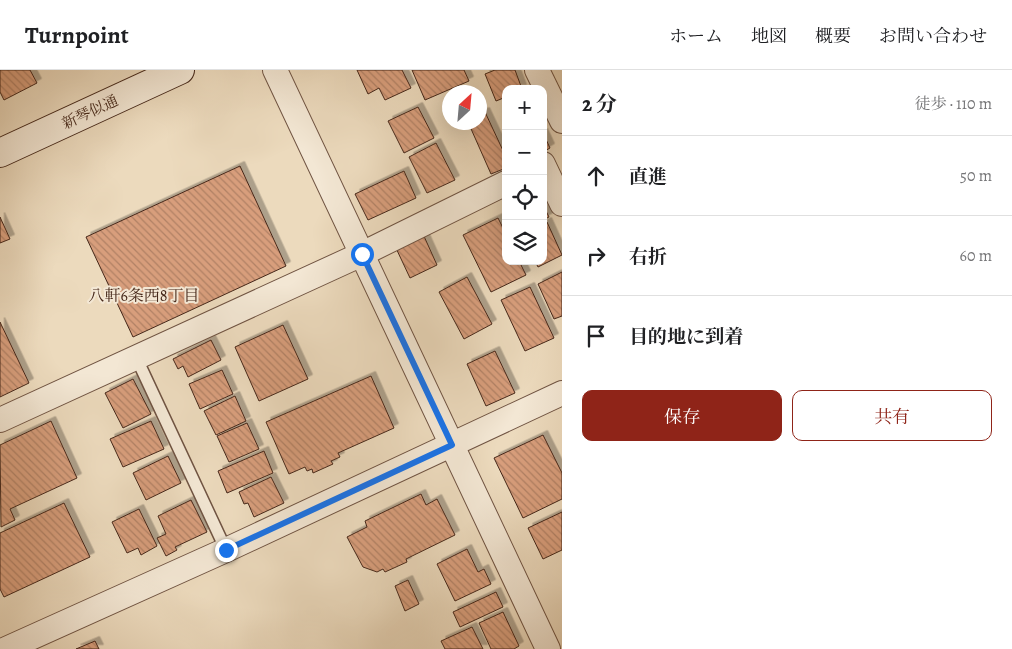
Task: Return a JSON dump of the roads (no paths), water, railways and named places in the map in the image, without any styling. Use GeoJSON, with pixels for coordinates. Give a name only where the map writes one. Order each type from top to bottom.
{"type":"FeatureCollection","features":[{"type":"Feature","properties":{"kind":"street","name":"新琴似通"},"geometry":{"type":"LineString","coordinates":[[0,153],[180,70]]}},
{"type":"Feature","properties":{"kind":"street"},"geometry":{"type":"LineString","coordinates":[[275,70],[548,649]]}},
{"type":"Feature","properties":{"kind":"street"},"geometry":{"type":"LineString","coordinates":[[537,70],[562,120]]}},
{"type":"Feature","properties":{"kind":"street"},"geometry":{"type":"LineString","coordinates":[[547,162],[562,155]]}},
{"type":"Feature","properties":{"kind":"street"},"geometry":{"type":"LineString","coordinates":[[547,172],[562,204]]}},
{"type":"Feature","properties":{"kind":"street"},"geometry":{"type":"LineString","coordinates":[[0,420],[362,254],[502,185]]}},
{"type":"Feature","properties":{"kind":"street"},"geometry":{"type":"LineString","coordinates":[[6,649],[226,550],[562,394]]}},
{"type":"Feature","properties":{"kind":"lane"},"geometry":{"type":"LineString","coordinates":[[136,357],[226,550]]}},
{"type":"Feature","properties":{"kind":"district","name":"八軒6条西8丁目"},"geometry":{"type":"Point","coordinates":[144,295]}}]}
